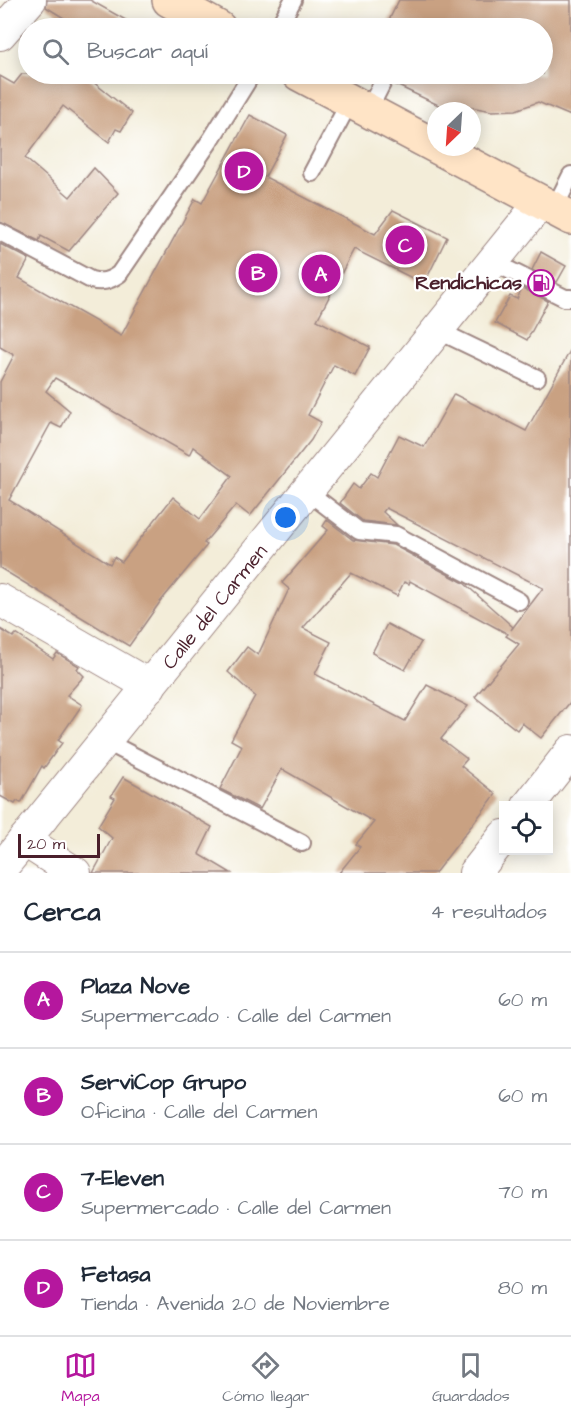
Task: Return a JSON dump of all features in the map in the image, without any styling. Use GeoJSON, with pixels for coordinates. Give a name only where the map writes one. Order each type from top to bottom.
{"type":"FeatureCollection","features":[{"type":"Feature","properties":{"kind":"main road"},"geometry":{"type":"LineString","coordinates":[[169,0],[201,18]]}},
{"type":"Feature","properties":{"kind":"main road"},"geometry":{"type":"LineString","coordinates":[[318,84],[555,210]]}},
{"type":"Feature","properties":{"kind":"street"},"geometry":{"type":"LineString","coordinates":[[0,34],[30,0]]}},
{"type":"Feature","properties":{"kind":"street","name":"Calle del Carmen"},"geometry":{"type":"LineString","coordinates":[[0,870],[493,262],[555,210]]}},
{"type":"Feature","properties":{"kind":"street"},"geometry":{"type":"LineString","coordinates":[[0,600],[150,686]]}},
{"type":"Feature","properties":{"kind":"street"},"geometry":{"type":"LineString","coordinates":[[532,801],[571,751]]}},
{"type":"Feature","properties":{"kind":"street"},"geometry":{"type":"LineString","coordinates":[[24,840],[75,873]]}},
{"type":"Feature","properties":{"kind":"street"},"geometry":{"type":"LineString","coordinates":[[475,873],[499,842]]}},
{"type":"Feature","properties":{"kind":"lane"},"geometry":{"type":"LineString","coordinates":[[283,18],[292,0]]}},
{"type":"Feature","properties":{"kind":"lane"},"geometry":{"type":"LineString","coordinates":[[0,232],[91,280],[100,282],[111,280],[119,274],[212,138],[246,84]]}},
{"type":"Feature","properties":{"kind":"lane"},"geometry":{"type":"LineString","coordinates":[[312,173],[359,106],[378,84]]}},
{"type":"Feature","properties":{"kind":"lane"},"geometry":{"type":"LineString","coordinates":[[555,210],[571,175]]}},
{"type":"Feature","properties":{"kind":"lane"},"geometry":{"type":"LineString","coordinates":[[493,262],[565,298],[571,298]]}},
{"type":"Feature","properties":{"kind":"lane"},"geometry":{"type":"LineString","coordinates":[[437,330],[537,378]]}},
{"type":"Feature","properties":{"kind":"lane"},"geometry":{"type":"LineString","coordinates":[[308,492],[360,531],[396,535],[519,601]]}},
{"type":"Feature","properties":{"kind":"lane"},"geometry":{"type":"LineString","coordinates":[[105,741],[302,843]]}},
{"type":"Feature","properties":{"kind":"building"},"geometry":{"type":"Polygon","coordinates":[[[47,0],[90,0],[122,18],[64,18],[46,7],[47,0]]]}},
{"type":"Feature","properties":{"kind":"building"},"geometry":{"type":"Polygon","coordinates":[[[399,0],[571,0],[571,116],[538,102],[516,110],[492,111],[481,109],[481,102],[432,102],[394,84],[553,84],[553,18],[390,18],[399,0]]]}},
{"type":"Feature","properties":{"kind":"building"},"geometry":{"type":"Polygon","coordinates":[[[0,76],[14,84],[18,79],[18,84],[96,84],[132,113],[121,131],[116,129],[109,142],[63,106],[25,158],[70,197],[94,168],[118,193],[69,251],[41,236],[39,241],[0,222],[0,76]]]}},
{"type":"Feature","properties":{"kind":"building"},"geometry":{"type":"Polygon","coordinates":[[[250,115],[287,135],[265,177],[375,234],[393,210],[447,237],[424,284],[354,249],[317,320],[370,347],[355,376],[334,365],[308,415],[321,422],[311,440],[250,516],[236,505],[204,543],[207,545],[160,602],[129,646],[0,568],[0,382],[14,355],[0,347],[0,244],[29,259],[19,278],[121,336],[195,199],[202,203],[250,115]],[[55,378],[46,391],[70,411],[61,428],[51,423],[9,500],[110,564],[114,557],[122,562],[173,497],[200,519],[232,476],[193,447],[189,455],[55,378]]]}},
{"type":"Feature","properties":{"kind":"building"},"geometry":{"type":"Polygon","coordinates":[[[541,252],[566,266],[557,282],[532,270],[541,252]]]}},
{"type":"Feature","properties":{"kind":"building"},"geometry":{"type":"Polygon","coordinates":[[[522,288],[548,301],[527,340],[495,323],[510,296],[517,299],[522,288]]]}},
{"type":"Feature","properties":{"kind":"building"},"geometry":{"type":"Polygon","coordinates":[[[571,349],[571,701],[541,738],[522,723],[517,730],[475,697],[519,644],[506,636],[508,634],[410,581],[409,584],[404,582],[397,596],[351,573],[303,628],[331,642],[315,674],[405,721],[427,685],[468,706],[441,739],[467,759],[461,766],[496,794],[435,873],[339,873],[360,847],[356,844],[374,822],[282,769],[260,809],[220,789],[242,746],[231,740],[255,696],[228,672],[247,647],[258,655],[289,589],[282,583],[328,530],[323,526],[327,520],[353,540],[393,545],[464,583],[513,627],[511,630],[543,588],[386,508],[383,512],[397,525],[363,521],[340,503],[353,484],[359,489],[371,473],[377,477],[399,435],[424,447],[454,394],[526,431],[571,349]]]}},
{"type":"Feature","properties":{"kind":"building"},"geometry":{"type":"Polygon","coordinates":[[[387,624],[421,642],[405,670],[372,653],[387,624]]]}},
{"type":"Feature","properties":{"kind":"building"},"geometry":{"type":"Polygon","coordinates":[[[0,629],[13,637],[16,634],[53,659],[57,653],[79,666],[77,669],[84,676],[67,695],[82,705],[58,740],[62,743],[44,768],[42,766],[21,803],[17,801],[15,804],[0,796],[0,629]]]}},
{"type":"Feature","properties":{"kind":"building"},"geometry":{"type":"Polygon","coordinates":[[[123,777],[212,827],[199,854],[231,873],[93,873],[112,838],[98,826],[115,798],[111,796],[123,777]]]}},
{"type":"Feature","properties":{"kind":"place","name":"Fetasa"},"geometry":{"type":"Point","coordinates":[244,171]}},
{"type":"Feature","properties":{"kind":"place","name":"7-Eleven"},"geometry":{"type":"Point","coordinates":[405,245]}},
{"type":"Feature","properties":{"kind":"place","name":"ServiCop Grupo"},"geometry":{"type":"Point","coordinates":[258,273]}},
{"type":"Feature","properties":{"kind":"place","name":"Plaza Nove"},"geometry":{"type":"Point","coordinates":[321,274]}},
{"type":"Feature","properties":{"kind":"place","name":"Rendichicas"},"geometry":{"type":"Point","coordinates":[541,283]}}]}
